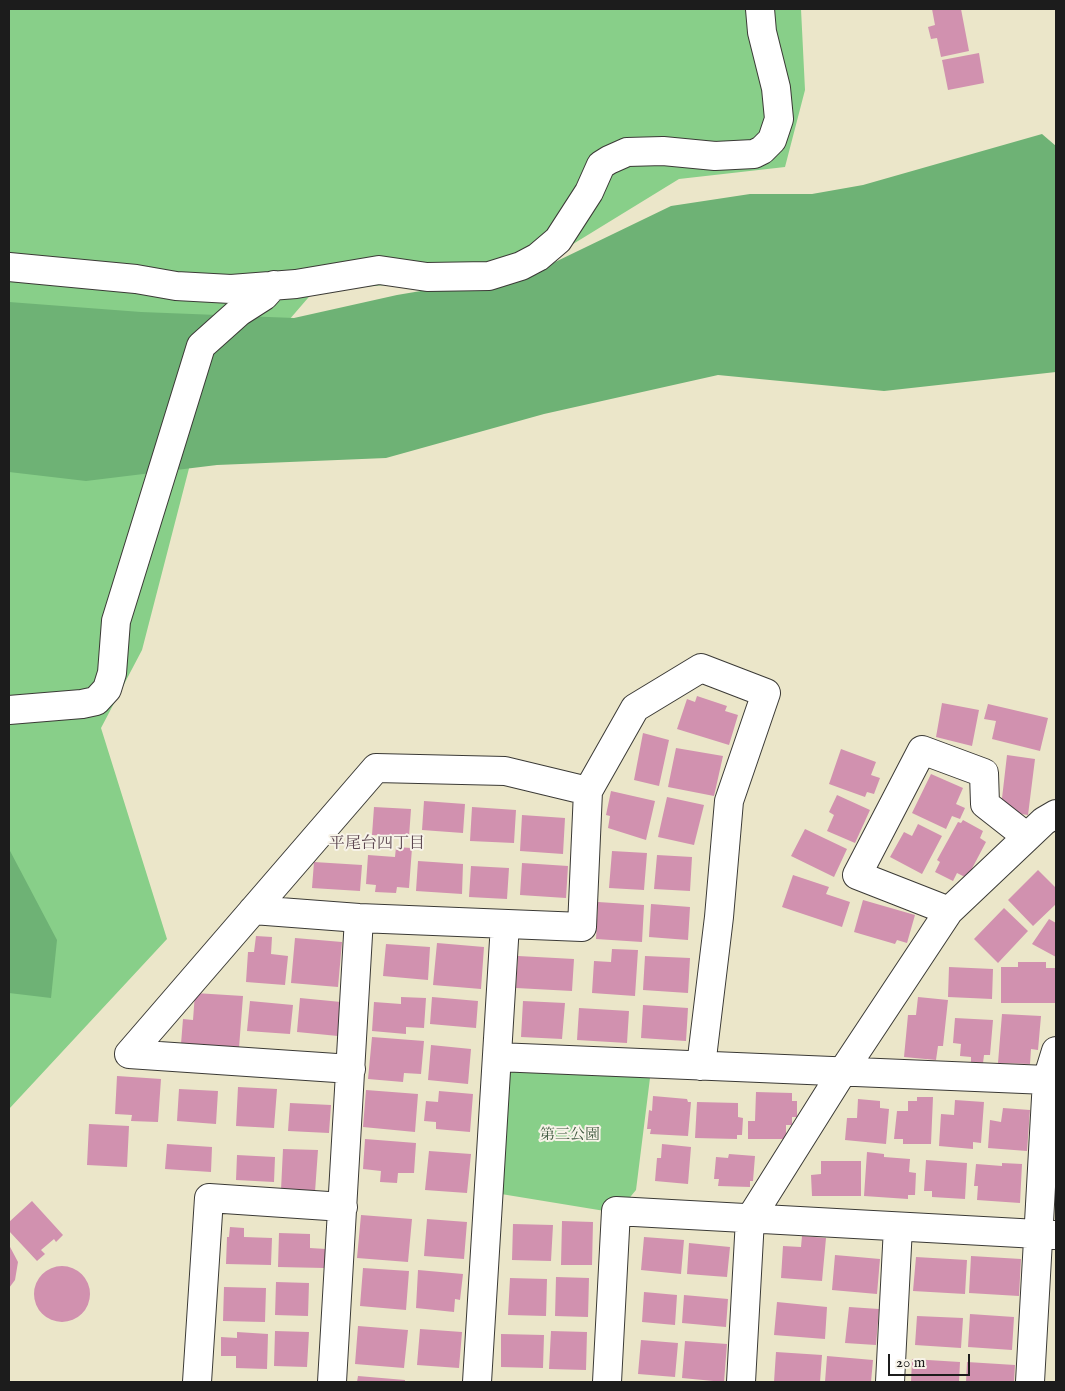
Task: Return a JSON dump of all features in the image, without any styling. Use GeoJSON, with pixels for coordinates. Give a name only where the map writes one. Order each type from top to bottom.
{"type":"FeatureCollection","features":[{"type":"Feature","properties":{"kind":"street"},"geometry":{"type":"LineString","coordinates":[[9,267],[136,279],[176,286],[231,288],[296,284],[379,270],[427,276],[489,276],[521,266],[538,257],[558,240],[588,192],[601,165],[609,160],[627,152],[663,151],[734,156],[754,154],[762,150],[772,140],[780,119],[760,9]]}},
{"type":"Feature","properties":{"kind":"street"},"geometry":{"type":"LineString","coordinates":[[9,710],[82,704],[96,701],[107,689],[112,673],[116,621],[201,346],[239,312],[264,296],[274,285]]}},
{"type":"Feature","properties":{"kind":"street"},"geometry":{"type":"LineString","coordinates":[[253,910],[359,918],[582,927],[588,791],[635,708],[700,668],[766,693],[729,800],[719,917],[702,1066]]}},
{"type":"Feature","properties":{"kind":"street"},"geometry":{"type":"LineString","coordinates":[[949,911],[857,875],[922,750],[984,773],[985,804],[1028,837]]}},
{"type":"Feature","properties":{"kind":"street"},"geometry":{"type":"LineString","coordinates":[[350,1069],[129,1054],[376,768],[504,771],[588,791]]}},
{"type":"Feature","properties":{"kind":"street"},"geometry":{"type":"LineString","coordinates":[[741,1382],[750,1218],[949,911],[1044,820],[1056,814]]}},
{"type":"Feature","properties":{"kind":"street"},"geometry":{"type":"LineString","coordinates":[[332,1382],[359,918]]}},
{"type":"Feature","properties":{"kind":"street"},"geometry":{"type":"LineString","coordinates":[[477,1382],[505,924]]}},
{"type":"Feature","properties":{"kind":"street"},"geometry":{"type":"LineString","coordinates":[[1030,1382],[1047,1235],[1047,1080],[1056,1051]]}},
{"type":"Feature","properties":{"kind":"street"},"geometry":{"type":"LineString","coordinates":[[497,1057],[1047,1080]]}},
{"type":"Feature","properties":{"kind":"street"},"geometry":{"type":"LineString","coordinates":[[197,1382],[209,1198],[343,1207]]}},
{"type":"Feature","properties":{"kind":"street"},"geometry":{"type":"LineString","coordinates":[[607,1382],[616,1211],[1047,1235]]}},
{"type":"Feature","properties":{"kind":"street"},"geometry":{"type":"LineString","coordinates":[[890,1382],[898,1227]]}},
{"type":"Feature","properties":{"kind":"green space"},"geometry":{"type":"Polygon","coordinates":[[[9,9],[801,9],[805,90],[785,167],[679,179],[503,287],[398,284],[314,291],[201,422],[142,650],[101,728],[167,939],[9,1109],[9,9]]]}},
{"type":"Feature","properties":{"kind":"green space"},"geometry":{"type":"Polygon","coordinates":[[[1042,134],[1056,146],[1056,372],[884,391],[718,375],[544,414],[386,458],[217,465],[86,481],[9,472],[9,302],[141,312],[294,318],[397,295],[498,278],[553,263],[671,206],[750,194],[812,194],[863,185],[1042,134]]]}},
{"type":"Feature","properties":{"kind":"green space"},"geometry":{"type":"Polygon","coordinates":[[[9,849],[57,940],[51,998],[9,993],[9,849]]]}},
{"type":"Feature","properties":{"kind":"green space","name":"第三公園"},"geometry":{"type":"Polygon","coordinates":[[[497,1057],[650,1078],[636,1190],[617,1213],[489,1192],[497,1057]]]}},
{"type":"Feature","properties":{"kind":"building"},"geometry":{"type":"Polygon","coordinates":[[[932,9],[961,9],[969,51],[941,57],[937,38],[931,39],[928,27],[935,25],[932,9]]]}},
{"type":"Feature","properties":{"kind":"building"},"geometry":{"type":"Polygon","coordinates":[[[979,53],[984,83],[948,90],[942,60],[979,53]]]}},
{"type":"Feature","properties":{"kind":"building"},"geometry":{"type":"Polygon","coordinates":[[[697,696],[727,706],[725,711],[738,715],[729,745],[677,729],[687,699],[695,702],[697,696]]]}},
{"type":"Feature","properties":{"kind":"building"},"geometry":{"type":"Polygon","coordinates":[[[942,703],[979,710],[972,746],[936,737],[942,703]]]}},
{"type":"Feature","properties":{"kind":"building"},"geometry":{"type":"Polygon","coordinates":[[[988,704],[1048,718],[1040,751],[992,739],[996,721],[984,719],[988,704]]]}},
{"type":"Feature","properties":{"kind":"building"},"geometry":{"type":"Polygon","coordinates":[[[643,733],[669,740],[659,786],[634,780],[643,733]]]}},
{"type":"Feature","properties":{"kind":"building"},"geometry":{"type":"Polygon","coordinates":[[[676,748],[723,756],[714,796],[668,787],[676,748]]]}},
{"type":"Feature","properties":{"kind":"building"},"geometry":{"type":"Polygon","coordinates":[[[841,749],[876,762],[871,775],[880,778],[874,794],[867,792],[865,797],[829,784],[841,749]]]}},
{"type":"Feature","properties":{"kind":"building"},"geometry":{"type":"Polygon","coordinates":[[[1007,755],[1035,759],[1028,815],[1006,812],[1001,807],[1007,755]]]}},
{"type":"Feature","properties":{"kind":"building"},"geometry":{"type":"Polygon","coordinates":[[[931,774],[963,788],[956,804],[965,808],[960,819],[952,816],[946,829],[912,813],[931,774]]]}},
{"type":"Feature","properties":{"kind":"building"},"geometry":{"type":"Polygon","coordinates":[[[611,791],[655,801],[646,840],[608,828],[610,816],[606,815],[611,791]]]}},
{"type":"Feature","properties":{"kind":"building"},"geometry":{"type":"Polygon","coordinates":[[[837,795],[870,810],[855,843],[827,831],[834,815],[829,812],[837,795]]]}},
{"type":"Feature","properties":{"kind":"building"},"geometry":{"type":"Polygon","coordinates":[[[667,797],[704,805],[694,845],[658,837],[667,797]]]}},
{"type":"Feature","properties":{"kind":"building"},"geometry":{"type":"Polygon","coordinates":[[[424,801],[465,804],[463,833],[422,830],[424,801]]]}},
{"type":"Feature","properties":{"kind":"building"},"geometry":{"type":"Polygon","coordinates":[[[374,807],[411,809],[409,837],[372,835],[374,807]]]}},
{"type":"Feature","properties":{"kind":"building"},"geometry":{"type":"Polygon","coordinates":[[[472,807],[516,810],[514,843],[470,841],[472,807]]]}},
{"type":"Feature","properties":{"kind":"building"},"geometry":{"type":"Polygon","coordinates":[[[522,815],[565,818],[563,854],[520,851],[522,815]]]}},
{"type":"Feature","properties":{"kind":"building"},"geometry":{"type":"Polygon","coordinates":[[[963,820],[983,831],[980,838],[986,842],[967,878],[957,873],[953,881],[935,872],[940,862],[937,860],[958,822],[961,823],[963,820]]]}},
{"type":"Feature","properties":{"kind":"building"},"geometry":{"type":"Polygon","coordinates":[[[918,824],[942,836],[922,874],[890,857],[904,832],[912,836],[918,824]]]}},
{"type":"Feature","properties":{"kind":"building"},"geometry":{"type":"Polygon","coordinates":[[[805,829],[847,849],[834,877],[791,856],[805,829]]]}},
{"type":"Feature","properties":{"kind":"building"},"geometry":{"type":"Polygon","coordinates":[[[396,847],[412,848],[409,888],[397,887],[396,893],[375,892],[376,885],[366,884],[368,855],[395,857],[396,847]]]}},
{"type":"Feature","properties":{"kind":"building"},"geometry":{"type":"Polygon","coordinates":[[[612,851],[647,853],[644,890],[609,888],[612,851]]]}},
{"type":"Feature","properties":{"kind":"building"},"geometry":{"type":"Polygon","coordinates":[[[657,855],[692,857],[690,891],[654,889],[657,855]]]}},
{"type":"Feature","properties":{"kind":"building"},"geometry":{"type":"Polygon","coordinates":[[[418,861],[463,864],[462,894],[416,891],[418,861]]]}},
{"type":"Feature","properties":{"kind":"building"},"geometry":{"type":"Polygon","coordinates":[[[314,862],[362,865],[360,891],[312,888],[314,862]]]}},
{"type":"Feature","properties":{"kind":"building"},"geometry":{"type":"Polygon","coordinates":[[[522,863],[568,866],[566,898],[520,895],[522,863]]]}},
{"type":"Feature","properties":{"kind":"building"},"geometry":{"type":"Polygon","coordinates":[[[471,866],[509,868],[507,899],[469,897],[471,866]]]}},
{"type":"Feature","properties":{"kind":"building"},"geometry":{"type":"Polygon","coordinates":[[[1038,870],[1056,888],[1056,904],[1033,926],[1008,900],[1038,870]]]}},
{"type":"Feature","properties":{"kind":"building"},"geometry":{"type":"Polygon","coordinates":[[[793,875],[829,887],[826,894],[850,902],[842,927],[782,907],[793,875]]]}},
{"type":"Feature","properties":{"kind":"building"},"geometry":{"type":"Polygon","coordinates":[[[863,900],[915,915],[907,943],[897,940],[895,944],[854,932],[863,900]]]}},
{"type":"Feature","properties":{"kind":"building"},"geometry":{"type":"Polygon","coordinates":[[[598,902],[644,905],[642,942],[596,939],[598,902]]]}},
{"type":"Feature","properties":{"kind":"building"},"geometry":{"type":"Polygon","coordinates":[[[651,904],[690,907],[688,940],[649,937],[651,904]]]}},
{"type":"Feature","properties":{"kind":"building"},"geometry":{"type":"Polygon","coordinates":[[[1004,908],[1028,931],[998,963],[974,939],[1004,908]]]}},
{"type":"Feature","properties":{"kind":"building"},"geometry":{"type":"Polygon","coordinates":[[[1049,919],[1056,923],[1056,957],[1032,944],[1049,919]]]}},
{"type":"Feature","properties":{"kind":"building"},"geometry":{"type":"Polygon","coordinates":[[[256,936],[272,937],[271,954],[288,956],[285,985],[246,982],[248,952],[254,952],[256,936]]]}},
{"type":"Feature","properties":{"kind":"building"},"geometry":{"type":"Polygon","coordinates":[[[295,938],[342,942],[338,987],[291,983],[295,938]]]}},
{"type":"Feature","properties":{"kind":"building"},"geometry":{"type":"Polygon","coordinates":[[[437,943],[484,947],[481,989],[433,985],[437,943]]]}},
{"type":"Feature","properties":{"kind":"building"},"geometry":{"type":"Polygon","coordinates":[[[386,944],[430,947],[428,980],[383,976],[386,944]]]}},
{"type":"Feature","properties":{"kind":"building"},"geometry":{"type":"Polygon","coordinates":[[[612,949],[638,950],[635,996],[592,993],[594,961],[611,962],[612,949]]]}},
{"type":"Feature","properties":{"kind":"building"},"geometry":{"type":"Polygon","coordinates":[[[518,956],[574,959],[572,991],[516,988],[518,956]]]}},
{"type":"Feature","properties":{"kind":"building"},"geometry":{"type":"Polygon","coordinates":[[[645,956],[690,958],[688,993],[643,990],[645,956]]]}},
{"type":"Feature","properties":{"kind":"building"},"geometry":{"type":"Polygon","coordinates":[[[1018,962],[1046,962],[1046,968],[1055,968],[1055,1003],[1001,1003],[1001,967],[1018,967],[1018,962]]]}},
{"type":"Feature","properties":{"kind":"building"},"geometry":{"type":"Polygon","coordinates":[[[949,967],[993,969],[992,999],[948,997],[949,967]]]}},
{"type":"Feature","properties":{"kind":"building"},"geometry":{"type":"Polygon","coordinates":[[[195,993],[243,996],[239,1048],[181,1044],[183,1019],[193,1020],[195,993]]]}},
{"type":"Feature","properties":{"kind":"building"},"geometry":{"type":"Polygon","coordinates":[[[401,997],[426,998],[424,1028],[406,1027],[406,1034],[372,1031],[374,1002],[401,1004],[401,997]]]}},
{"type":"Feature","properties":{"kind":"building"},"geometry":{"type":"Polygon","coordinates":[[[432,997],[478,1001],[476,1028],[430,1024],[432,997]]]}},
{"type":"Feature","properties":{"kind":"building"},"geometry":{"type":"Polygon","coordinates":[[[918,997],[948,1000],[943,1046],[938,1046],[936,1060],[904,1057],[908,1015],[916,1015],[918,997]]]}},
{"type":"Feature","properties":{"kind":"building"},"geometry":{"type":"Polygon","coordinates":[[[300,998],[341,1002],[338,1036],[297,1032],[300,998]]]}},
{"type":"Feature","properties":{"kind":"building"},"geometry":{"type":"Polygon","coordinates":[[[250,1001],[293,1005],[290,1034],[247,1031],[250,1001]]]}},
{"type":"Feature","properties":{"kind":"building"},"geometry":{"type":"Polygon","coordinates":[[[523,1001],[565,1003],[562,1039],[521,1037],[523,1001]]]}},
{"type":"Feature","properties":{"kind":"building"},"geometry":{"type":"Polygon","coordinates":[[[643,1005],[688,1008],[686,1041],[641,1038],[643,1005]]]}},
{"type":"Feature","properties":{"kind":"building"},"geometry":{"type":"Polygon","coordinates":[[[579,1008],[629,1011],[627,1043],[577,1040],[579,1008]]]}},
{"type":"Feature","properties":{"kind":"building"},"geometry":{"type":"Polygon","coordinates":[[[1002,1014],[1041,1016],[1038,1050],[1031,1049],[1030,1064],[998,1063],[1002,1014]]]}},
{"type":"Feature","properties":{"kind":"building"},"geometry":{"type":"Polygon","coordinates":[[[955,1018],[993,1020],[990,1055],[984,1055],[983,1063],[971,1062],[971,1057],[960,1056],[961,1044],[953,1043],[955,1018]]]}},
{"type":"Feature","properties":{"kind":"building"},"geometry":{"type":"Polygon","coordinates":[[[372,1037],[424,1041],[421,1074],[404,1073],[403,1082],[368,1079],[372,1037]]]}},
{"type":"Feature","properties":{"kind":"building"},"geometry":{"type":"Polygon","coordinates":[[[431,1045],[471,1049],[468,1084],[428,1080],[431,1045]]]}},
{"type":"Feature","properties":{"kind":"building"},"geometry":{"type":"Polygon","coordinates":[[[117,1076],[161,1079],[158,1122],[131,1121],[132,1115],[115,1114],[117,1076]]]}},
{"type":"Feature","properties":{"kind":"building"},"geometry":{"type":"Polygon","coordinates":[[[238,1087],[277,1089],[274,1128],[236,1126],[238,1087]]]}},
{"type":"Feature","properties":{"kind":"building"},"geometry":{"type":"Polygon","coordinates":[[[179,1089],[218,1091],[216,1124],[177,1121],[179,1089]]]}},
{"type":"Feature","properties":{"kind":"building"},"geometry":{"type":"Polygon","coordinates":[[[366,1090],[418,1094],[415,1132],[363,1127],[366,1090]]]}},
{"type":"Feature","properties":{"kind":"building"},"geometry":{"type":"Polygon","coordinates":[[[439,1091],[473,1094],[470,1132],[436,1129],[436,1122],[424,1121],[426,1101],[438,1102],[439,1091]]]}},
{"type":"Feature","properties":{"kind":"building"},"geometry":{"type":"Polygon","coordinates":[[[756,1092],[792,1093],[792,1101],[797,1101],[797,1117],[792,1117],[792,1125],[786,1125],[786,1139],[748,1139],[748,1121],[755,1121],[756,1092]]]}},
{"type":"Feature","properties":{"kind":"building"},"geometry":{"type":"Polygon","coordinates":[[[653,1096],[687,1099],[688,1102],[691,1102],[688,1136],[650,1134],[651,1129],[647,1129],[649,1110],[652,1111],[653,1096]]]}},
{"type":"Feature","properties":{"kind":"building"},"geometry":{"type":"Polygon","coordinates":[[[917,1097],[933,1097],[931,1144],[903,1144],[903,1139],[894,1139],[897,1111],[908,1111],[908,1101],[917,1101],[917,1097]]]}},
{"type":"Feature","properties":{"kind":"building"},"geometry":{"type":"Polygon","coordinates":[[[858,1099],[880,1101],[880,1108],[889,1109],[886,1144],[845,1140],[847,1118],[857,1118],[858,1099]]]}},
{"type":"Feature","properties":{"kind":"building"},"geometry":{"type":"Polygon","coordinates":[[[955,1100],[984,1102],[981,1143],[973,1142],[973,1149],[939,1146],[941,1114],[954,1115],[955,1100]]]}},
{"type":"Feature","properties":{"kind":"building"},"geometry":{"type":"Polygon","coordinates":[[[697,1102],[738,1103],[738,1117],[743,1118],[742,1135],[737,1135],[737,1139],[695,1138],[697,1102]]]}},
{"type":"Feature","properties":{"kind":"building"},"geometry":{"type":"Polygon","coordinates":[[[290,1103],[331,1105],[329,1133],[288,1131],[290,1103]]]}},
{"type":"Feature","properties":{"kind":"building"},"geometry":{"type":"Polygon","coordinates":[[[1003,1108],[1030,1110],[1027,1151],[988,1148],[990,1120],[1001,1122],[1003,1108]]]}},
{"type":"Feature","properties":{"kind":"building"},"geometry":{"type":"Polygon","coordinates":[[[89,1124],[129,1126],[127,1167],[87,1165],[89,1124]]]}},
{"type":"Feature","properties":{"kind":"building"},"geometry":{"type":"Polygon","coordinates":[[[365,1139],[416,1143],[414,1173],[398,1173],[397,1183],[380,1182],[381,1171],[363,1169],[365,1139]]]}},
{"type":"Feature","properties":{"kind":"building"},"geometry":{"type":"Polygon","coordinates":[[[167,1144],[212,1147],[211,1172],[165,1169],[167,1144]]]}},
{"type":"Feature","properties":{"kind":"building"},"geometry":{"type":"Polygon","coordinates":[[[662,1144],[691,1147],[688,1184],[655,1181],[657,1158],[661,1158],[662,1144]]]}},
{"type":"Feature","properties":{"kind":"building"},"geometry":{"type":"Polygon","coordinates":[[[283,1149],[318,1150],[315,1192],[281,1190],[283,1149]]]}},
{"type":"Feature","properties":{"kind":"building"},"geometry":{"type":"Polygon","coordinates":[[[429,1151],[471,1154],[467,1193],[425,1190],[429,1151]]]}},
{"type":"Feature","properties":{"kind":"building"},"geometry":{"type":"Polygon","coordinates":[[[867,1152],[884,1154],[884,1157],[910,1159],[909,1172],[916,1173],[915,1195],[908,1195],[908,1199],[864,1196],[867,1152]]]}},
{"type":"Feature","properties":{"kind":"building"},"geometry":{"type":"Polygon","coordinates":[[[729,1154],[755,1156],[753,1181],[750,1181],[750,1187],[718,1186],[719,1179],[714,1179],[716,1157],[728,1158],[729,1154]]]}},
{"type":"Feature","properties":{"kind":"building"},"geometry":{"type":"Polygon","coordinates":[[[237,1155],[275,1157],[274,1182],[236,1180],[237,1155]]]}},
{"type":"Feature","properties":{"kind":"building"},"geometry":{"type":"Polygon","coordinates":[[[926,1160],[967,1163],[965,1199],[932,1197],[932,1191],[924,1191],[926,1160]]]}},
{"type":"Feature","properties":{"kind":"building"},"geometry":{"type":"Polygon","coordinates":[[[821,1161],[861,1161],[861,1196],[812,1196],[811,1175],[821,1174],[821,1161]]]}},
{"type":"Feature","properties":{"kind":"building"},"geometry":{"type":"Polygon","coordinates":[[[1002,1163],[1022,1164],[1020,1203],[977,1200],[978,1186],[974,1186],[976,1164],[1002,1166],[1002,1163]]]}},
{"type":"Feature","properties":{"kind":"building"},"geometry":{"type":"Polygon","coordinates":[[[32,1201],[63,1235],[56,1242],[54,1239],[41,1250],[45,1254],[37,1261],[9,1231],[9,1222],[32,1201]]]}},
{"type":"Feature","properties":{"kind":"building"},"geometry":{"type":"Polygon","coordinates":[[[361,1215],[412,1219],[408,1262],[357,1258],[361,1215]]]}},
{"type":"Feature","properties":{"kind":"building"},"geometry":{"type":"Polygon","coordinates":[[[427,1219],[467,1222],[464,1259],[424,1256],[427,1219]]]}},
{"type":"Feature","properties":{"kind":"building"},"geometry":{"type":"Polygon","coordinates":[[[562,1221],[593,1222],[592,1265],[561,1265],[562,1221]]]}},
{"type":"Feature","properties":{"kind":"building"},"geometry":{"type":"Polygon","coordinates":[[[513,1224],[553,1225],[551,1261],[512,1260],[513,1224]]]}},
{"type":"Feature","properties":{"kind":"building"},"geometry":{"type":"Polygon","coordinates":[[[230,1227],[244,1228],[244,1237],[272,1238],[271,1265],[226,1264],[227,1237],[229,1237],[230,1227]]]}},
{"type":"Feature","properties":{"kind":"building"},"geometry":{"type":"Polygon","coordinates":[[[279,1233],[310,1234],[310,1248],[326,1249],[325,1268],[278,1267],[279,1233]]]}},
{"type":"Feature","properties":{"kind":"building"},"geometry":{"type":"Polygon","coordinates":[[[802,1236],[826,1238],[822,1281],[781,1278],[783,1246],[801,1247],[802,1236]]]}},
{"type":"Feature","properties":{"kind":"building"},"geometry":{"type":"Polygon","coordinates":[[[644,1237],[684,1240],[681,1274],[641,1270],[644,1237]]]}},
{"type":"Feature","properties":{"kind":"building"},"geometry":{"type":"Polygon","coordinates":[[[689,1243],[730,1247],[727,1277],[687,1274],[689,1243]]]}},
{"type":"Feature","properties":{"kind":"building"},"geometry":{"type":"Polygon","coordinates":[[[9,1245],[18,1262],[15,1280],[9,1288],[9,1245]]]}},
{"type":"Feature","properties":{"kind":"building"},"geometry":{"type":"Polygon","coordinates":[[[835,1255],[880,1259],[877,1294],[832,1290],[835,1255]]]}},
{"type":"Feature","properties":{"kind":"building"},"geometry":{"type":"Polygon","coordinates":[[[971,1256],[1021,1259],[1019,1296],[969,1293],[971,1256]]]}},
{"type":"Feature","properties":{"kind":"building"},"geometry":{"type":"Polygon","coordinates":[[[916,1257],[967,1260],[965,1294],[913,1291],[916,1257]]]}},
{"type":"Feature","properties":{"kind":"building"},"geometry":{"type":"Polygon","coordinates":[[[57,1266],[67,1266],[82,1274],[88,1283],[90,1294],[88,1305],[82,1314],[67,1322],[57,1322],[46,1317],[39,1310],[34,1299],[34,1289],[39,1278],[46,1271],[57,1266]]]}},
{"type":"Feature","properties":{"kind":"building"},"geometry":{"type":"Polygon","coordinates":[[[363,1268],[409,1271],[406,1310],[360,1306],[363,1268]]]}},
{"type":"Feature","properties":{"kind":"building"},"geometry":{"type":"Polygon","coordinates":[[[418,1270],[463,1274],[460,1300],[455,1299],[454,1312],[416,1308],[418,1270]]]}},
{"type":"Feature","properties":{"kind":"building"},"geometry":{"type":"Polygon","coordinates":[[[556,1277],[589,1278],[588,1317],[555,1316],[556,1277]]]}},
{"type":"Feature","properties":{"kind":"building"},"geometry":{"type":"Polygon","coordinates":[[[510,1278],[547,1279],[546,1316],[508,1315],[510,1278]]]}},
{"type":"Feature","properties":{"kind":"building"},"geometry":{"type":"Polygon","coordinates":[[[276,1282],[309,1283],[308,1316],[275,1315],[276,1282]]]}},
{"type":"Feature","properties":{"kind":"building"},"geometry":{"type":"Polygon","coordinates":[[[224,1287],[266,1288],[265,1322],[223,1321],[224,1287]]]}},
{"type":"Feature","properties":{"kind":"building"},"geometry":{"type":"Polygon","coordinates":[[[644,1292],[677,1295],[675,1325],[642,1322],[644,1292]]]}},
{"type":"Feature","properties":{"kind":"building"},"geometry":{"type":"Polygon","coordinates":[[[684,1295],[728,1299],[726,1327],[682,1323],[684,1295]]]}},
{"type":"Feature","properties":{"kind":"building"},"geometry":{"type":"Polygon","coordinates":[[[777,1302],[827,1307],[825,1339],[774,1335],[777,1302]]]}},
{"type":"Feature","properties":{"kind":"building"},"geometry":{"type":"Polygon","coordinates":[[[849,1307],[879,1309],[876,1345],[845,1343],[849,1307]]]}},
{"type":"Feature","properties":{"kind":"building"},"geometry":{"type":"Polygon","coordinates":[[[970,1314],[1014,1317],[1012,1350],[968,1347],[970,1314]]]}},
{"type":"Feature","properties":{"kind":"building"},"geometry":{"type":"Polygon","coordinates":[[[917,1316],[963,1318],[961,1348],[915,1345],[917,1316]]]}},
{"type":"Feature","properties":{"kind":"building"},"geometry":{"type":"Polygon","coordinates":[[[358,1326],[408,1330],[404,1368],[355,1364],[358,1326]]]}},
{"type":"Feature","properties":{"kind":"building"},"geometry":{"type":"Polygon","coordinates":[[[420,1329],[462,1332],[459,1368],[417,1365],[420,1329]]]}},
{"type":"Feature","properties":{"kind":"building"},"geometry":{"type":"Polygon","coordinates":[[[275,1331],[309,1332],[307,1367],[274,1366],[275,1331]]]}},
{"type":"Feature","properties":{"kind":"building"},"geometry":{"type":"Polygon","coordinates":[[[551,1331],[587,1332],[586,1370],[549,1369],[551,1331]]]}},
{"type":"Feature","properties":{"kind":"building"},"geometry":{"type":"Polygon","coordinates":[[[237,1332],[268,1334],[267,1369],[236,1368],[236,1356],[221,1356],[221,1337],[237,1338],[237,1332]]]}},
{"type":"Feature","properties":{"kind":"building"},"geometry":{"type":"Polygon","coordinates":[[[501,1334],[544,1335],[543,1368],[501,1367],[501,1334]]]}},
{"type":"Feature","properties":{"kind":"building"},"geometry":{"type":"Polygon","coordinates":[[[641,1340],[678,1343],[675,1377],[638,1374],[641,1340]]]}},
{"type":"Feature","properties":{"kind":"building"},"geometry":{"type":"Polygon","coordinates":[[[685,1341],[727,1344],[724,1382],[682,1378],[685,1341]]]}},
{"type":"Feature","properties":{"kind":"building"},"geometry":{"type":"Polygon","coordinates":[[[776,1352],[822,1355],[820,1382],[774,1382],[776,1352]]]}},
{"type":"Feature","properties":{"kind":"building"},"geometry":{"type":"Polygon","coordinates":[[[827,1356],[873,1360],[871,1382],[825,1382],[827,1356]]]}},
{"type":"Feature","properties":{"kind":"building"},"geometry":{"type":"Polygon","coordinates":[[[912,1359],[960,1362],[959,1382],[911,1382],[912,1359]]]}},
{"type":"Feature","properties":{"kind":"building"},"geometry":{"type":"Polygon","coordinates":[[[967,1362],[1015,1365],[1014,1382],[966,1382],[967,1362]]]}},
{"type":"Feature","properties":{"kind":"building"},"geometry":{"type":"Polygon","coordinates":[[[358,1376],[405,1380],[405,1382],[357,1382],[358,1376]]]}},
{"type":"Feature","properties":{"kind":"district","name":"平尾台四丁目"},"geometry":{"type":"Point","coordinates":[377,845]}}]}
